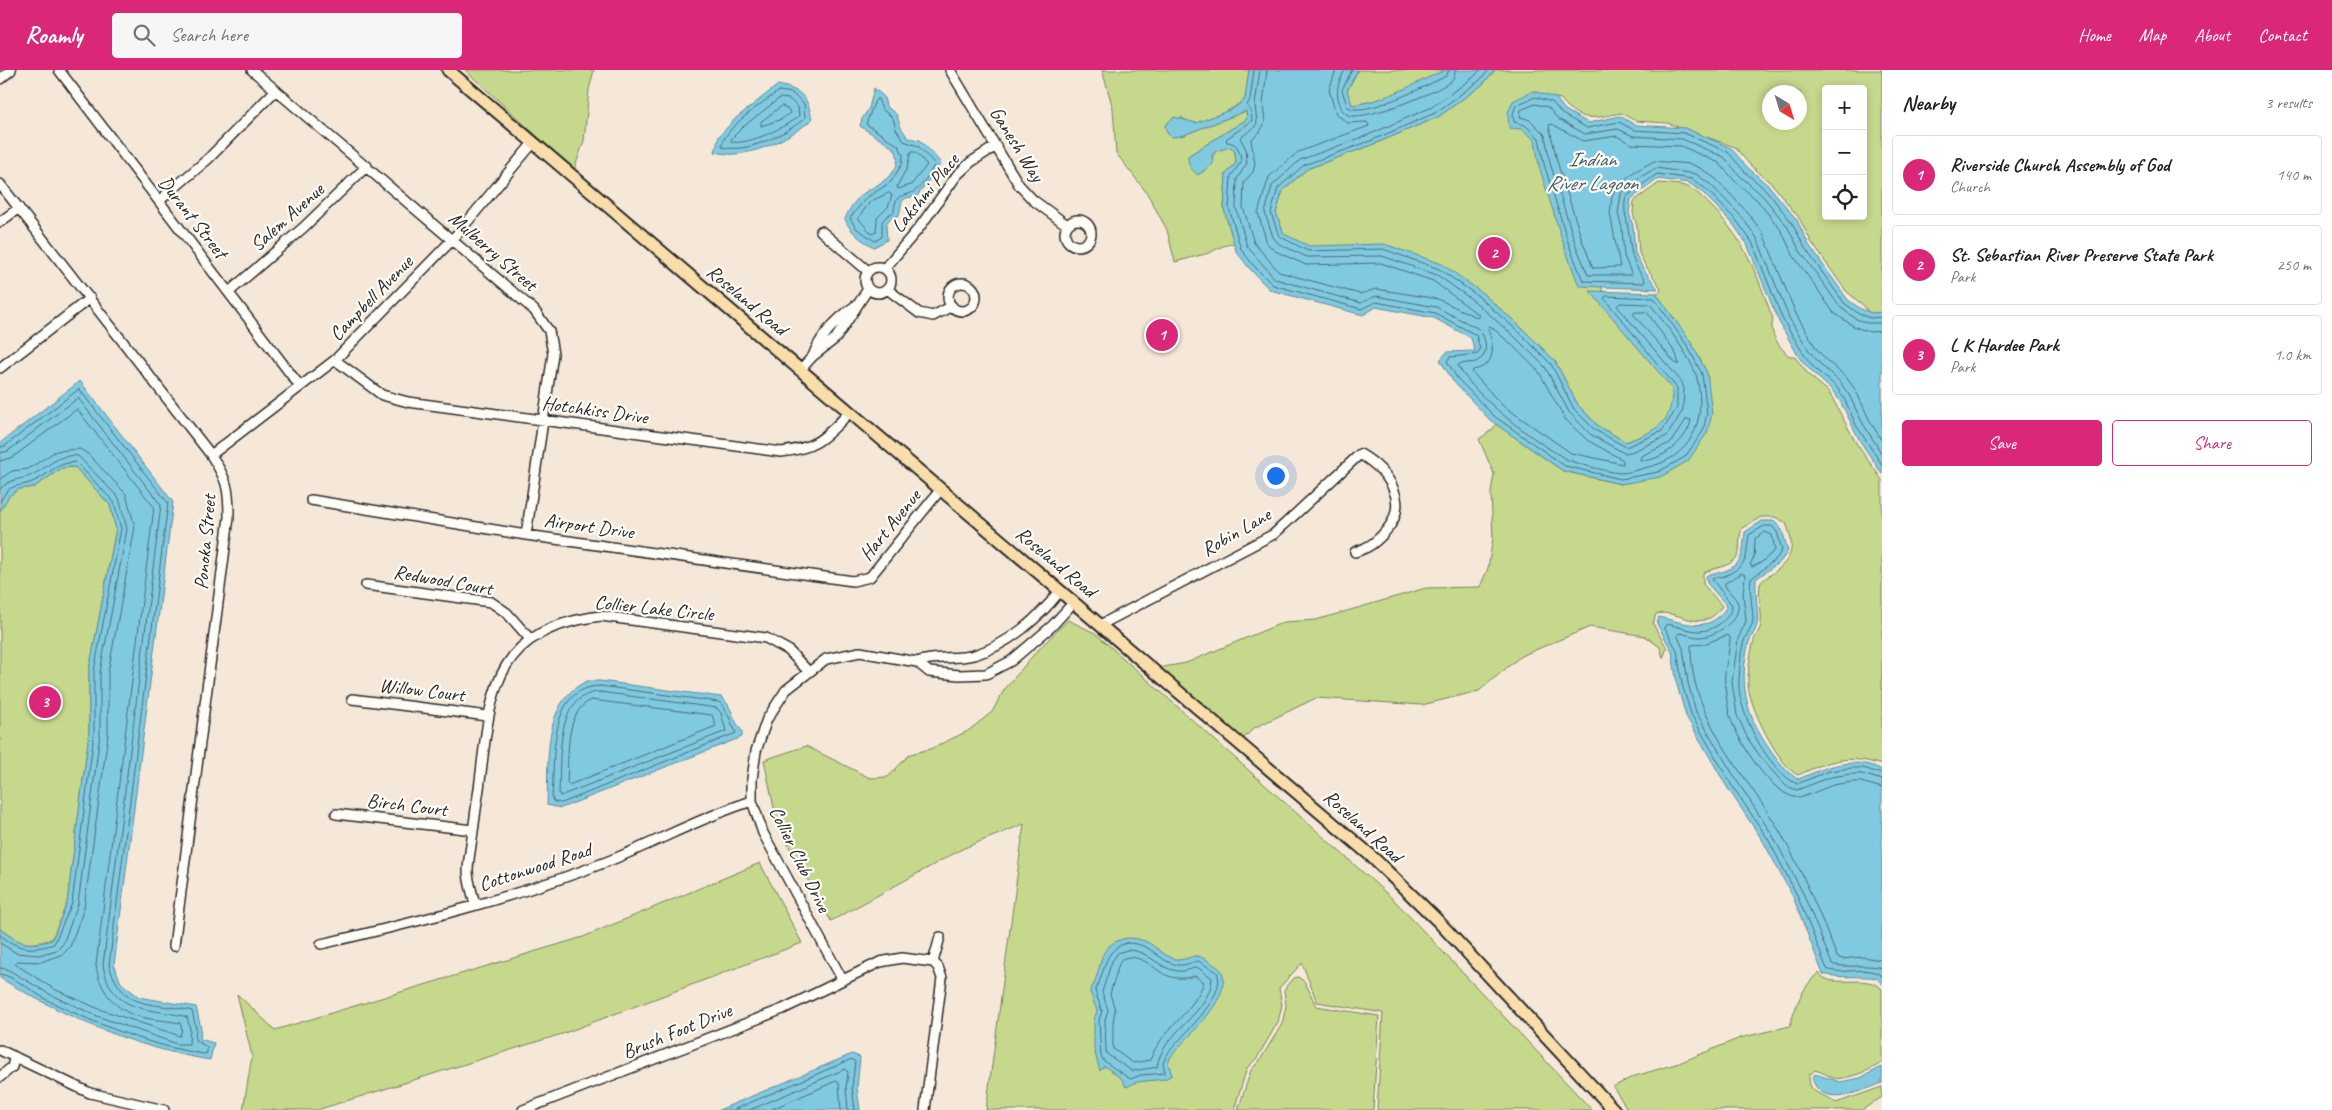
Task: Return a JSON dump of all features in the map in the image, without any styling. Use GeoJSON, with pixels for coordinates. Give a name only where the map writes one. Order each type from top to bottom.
{"type":"FeatureCollection","features":[{"type":"Feature","properties":{"kind":"main road","name":"Roseland Road"},"geometry":{"type":"LineString","coordinates":[[448,70],[1369,854],[1437,920],[1614,1110]]}},
{"type":"Feature","properties":{"kind":"street"},"geometry":{"type":"LineString","coordinates":[[0,78],[11,70]]}},
{"type":"Feature","properties":{"kind":"street","name":"Durant Street"},"geometry":{"type":"LineString","coordinates":[[59,70],[299,385]]}},
{"type":"Feature","properties":{"kind":"street","name":"Mulberry Street"},"geometry":{"type":"LineString","coordinates":[[252,70],[453,239],[534,310],[549,332],[553,354],[526,534]]}},
{"type":"Feature","properties":{"kind":"street","name":"Ganesh Way"},"geometry":{"type":"LineString","coordinates":[[950,70],[1019,185],[1033,200],[1067,225]]}},
{"type":"Feature","properties":{"kind":"street"},"geometry":{"type":"LineString","coordinates":[[159,201],[208,159],[276,90]]}},
{"type":"Feature","properties":{"kind":"street","name":"Campbell Avenue"},"geometry":{"type":"LineString","coordinates":[[211,455],[299,385],[334,360],[453,239],[533,142]]}},
{"type":"Feature","properties":{"kind":"street","name":"Lakshmi Place"},"geometry":{"type":"LineString","coordinates":[[886,268],[920,228],[957,175],[971,162],[996,146]]}},
{"type":"Feature","properties":{"kind":"street","name":"Salem Avenue"},"geometry":{"type":"LineString","coordinates":[[229,292],[304,227],[367,166]]}},
{"type":"Feature","properties":{"kind":"street","name":"Ponoka Street"},"geometry":{"type":"LineString","coordinates":[[0,184],[211,455],[223,474],[229,490],[229,517],[174,946]]}},
{"type":"Feature","properties":{"kind":"street"},"geometry":{"type":"LineString","coordinates":[[0,222],[19,208]]}},
{"type":"Feature","properties":{"kind":"street"},"geometry":{"type":"LineString","coordinates":[[822,231],[868,271]]}},
{"type":"Feature","properties":{"kind":"street"},"geometry":{"type":"LineString","coordinates":[[877,266],[886,268],[891,278],[887,289],[880,293],[868,289],[864,281],[868,271],[877,266]]}},
{"type":"Feature","properties":{"kind":"street"},"geometry":{"type":"LineString","coordinates":[[800,370],[825,342],[842,330],[868,289]]}},
{"type":"Feature","properties":{"kind":"street"},"geometry":{"type":"LineString","coordinates":[[887,289],[918,313],[933,316],[952,306]]}},
{"type":"Feature","properties":{"kind":"street"},"geometry":{"type":"LineString","coordinates":[[0,368],[90,298]]}},
{"type":"Feature","properties":{"kind":"street"},"geometry":{"type":"LineString","coordinates":[[825,342],[834,323],[857,304]]}},
{"type":"Feature","properties":{"kind":"street"},"geometry":{"type":"LineString","coordinates":[[834,323],[842,330]]}},
{"type":"Feature","properties":{"kind":"street","name":"Hotchkiss Drive"},"geometry":{"type":"LineString","coordinates":[[334,360],[360,381],[382,395],[408,402],[782,452],[803,450],[823,440],[850,412]]}},
{"type":"Feature","properties":{"kind":"street","name":"Robin Lane"},"geometry":{"type":"LineString","coordinates":[[1100,625],[1274,534],[1360,454],[1372,461],[1394,488],[1398,506],[1394,523],[1367,548],[1355,552]]}},
{"type":"Feature","properties":{"kind":"street","name":"Hart Avenue"},"geometry":{"type":"LineString","coordinates":[[863,580],[870,577],[942,489]]}},
{"type":"Feature","properties":{"kind":"street","name":"Airport Drive"},"geometry":{"type":"LineString","coordinates":[[311,500],[526,534],[853,581],[863,580]]}},
{"type":"Feature","properties":{"kind":"street","name":"Redwood Court"},"geometry":{"type":"LineString","coordinates":[[366,585],[492,602],[508,613],[530,639]]}},
{"type":"Feature","properties":{"kind":"street","name":"Collier Club Drive"},"geometry":{"type":"LineString","coordinates":[[842,979],[763,833],[752,801],[752,779],[756,751],[767,719],[786,690],[808,671],[826,659],[860,652],[917,662],[929,658],[974,654],[994,646],[1027,626],[1046,609],[1060,591]]}},
{"type":"Feature","properties":{"kind":"street","name":"Collier Club Drive"},"geometry":{"type":"LineString","coordinates":[[917,662],[929,672],[959,675],[986,674],[1011,661],[1038,638],[1074,602]]}},
{"type":"Feature","properties":{"kind":"street","name":"Collier Lake Circle"},"geometry":{"type":"LineString","coordinates":[[475,905],[468,872],[488,716],[499,676],[512,657],[530,639],[549,628],[574,619],[601,616],[766,638],[788,650],[808,671]]}},
{"type":"Feature","properties":{"kind":"street"},"geometry":{"type":"LineString","coordinates":[[1027,626],[1038,638]]}},
{"type":"Feature","properties":{"kind":"street","name":"Willow Court"},"geometry":{"type":"LineString","coordinates":[[352,699],[488,716]]}},
{"type":"Feature","properties":{"kind":"street","name":"Cottonwood Road"},"geometry":{"type":"LineString","coordinates":[[321,944],[437,917],[540,886],[607,862],[723,810],[752,801]]}},
{"type":"Feature","properties":{"kind":"street","name":"Birch Court"},"geometry":{"type":"LineString","coordinates":[[336,814],[473,830]]}},
{"type":"Feature","properties":{"kind":"street"},"geometry":{"type":"LineString","coordinates":[[925,1110],[942,978],[938,967],[933,962],[940,937]]}},
{"type":"Feature","properties":{"kind":"street","name":"Brush Foot Drive"},"geometry":{"type":"LineString","coordinates":[[523,1110],[783,1009],[880,962],[902,958],[933,962]]}},
{"type":"Feature","properties":{"kind":"street"},"geometry":{"type":"LineString","coordinates":[[0,1050],[14,1059],[90,1093],[148,1109],[164,1110]]}},
{"type":"Feature","properties":{"kind":"street"},"geometry":{"type":"LineString","coordinates":[[0,1077],[12,1067],[14,1059]]}},
{"type":"Feature","properties":{"kind":"green space"},"geometry":{"type":"Polygon","coordinates":[[[465,70],[594,70],[589,90],[584,141],[574,170],[465,70]]]}},
{"type":"Feature","properties":{"kind":"green space"},"geometry":{"type":"Polygon","coordinates":[[[1102,70],[1249,70],[1245,99],[1241,103],[1222,114],[1201,122],[1188,122],[1181,117],[1181,136],[1246,111],[1247,119],[1188,156],[1202,173],[1205,167],[1210,166],[1214,154],[1222,148],[1231,147],[1235,152],[1236,163],[1226,174],[1224,209],[1234,243],[1209,253],[1175,262],[1167,230],[1147,193],[1116,153],[1113,108],[1102,70]]]}},
{"type":"Feature","properties":{"kind":"green space"},"geometry":{"type":"Polygon","coordinates":[[[1358,70],[1446,70],[1426,82],[1401,92],[1374,101],[1352,105],[1347,91],[1358,70]]]}},
{"type":"Feature","properties":{"kind":"green space"},"geometry":{"type":"Polygon","coordinates":[[[1495,70],[1882,70],[1882,332],[1864,306],[1846,291],[1812,243],[1799,218],[1773,185],[1750,165],[1735,147],[1667,123],[1636,121],[1621,113],[1595,117],[1581,116],[1568,107],[1561,99],[1556,98],[1604,297],[1661,370],[1677,394],[1677,410],[1658,430],[1626,442],[1598,426],[1578,405],[1555,361],[1523,329],[1481,292],[1303,250],[1284,234],[1276,213],[1283,190],[1307,169],[1372,145],[1438,117],[1482,85],[1495,70]]]}},
{"type":"Feature","properties":{"kind":"green space"},"geometry":{"type":"Polygon","coordinates":[[[1659,183],[1675,184],[1693,190],[1713,208],[1735,234],[1750,260],[1761,287],[1773,319],[1772,330],[1776,340],[1789,356],[1794,356],[1810,376],[1829,392],[1856,443],[1882,480],[1882,765],[1859,760],[1839,760],[1798,775],[1790,770],[1782,760],[1758,719],[1749,692],[1748,682],[1752,649],[1761,626],[1760,584],[1785,563],[1791,552],[1791,539],[1786,523],[1775,517],[1761,517],[1742,528],[1739,552],[1734,561],[1703,573],[1703,584],[1722,606],[1714,615],[1698,621],[1665,613],[1656,614],[1653,624],[1667,648],[1663,658],[1660,647],[1645,636],[1590,627],[1521,656],[1479,691],[1422,705],[1316,698],[1254,728],[1242,740],[1158,668],[1186,663],[1284,622],[1316,620],[1426,588],[1480,587],[1488,568],[1493,538],[1491,492],[1494,474],[1479,439],[1493,429],[1496,424],[1563,471],[1621,484],[1707,373],[1692,344],[1656,293],[1660,292],[1661,288],[1639,253],[1637,226],[1633,213],[1634,201],[1659,183]]]}},
{"type":"Feature","properties":{"kind":"green space"},"geometry":{"type":"Polygon","coordinates":[[[75,467],[110,505],[116,529],[89,671],[89,734],[67,903],[52,939],[36,943],[24,943],[0,929],[0,511],[9,495],[19,489],[34,487],[62,468],[75,467]]]}},
{"type":"Feature","properties":{"kind":"green space"},"geometry":{"type":"Polygon","coordinates":[[[1068,620],[1095,633],[1395,901],[1592,1110],[1377,1110],[1383,1013],[1317,1002],[1302,963],[1279,988],[1282,1005],[1278,1022],[1257,1058],[1247,1068],[1234,1110],[986,1110],[1024,824],[964,848],[831,921],[778,827],[764,760],[806,746],[870,778],[888,777],[910,754],[930,749],[968,731],[992,712],[1004,690],[1036,652],[1068,620]]]}},
{"type":"Feature","properties":{"kind":"green space"},"geometry":{"type":"Polygon","coordinates":[[[760,863],[802,943],[562,1034],[317,1110],[243,1110],[252,1056],[237,994],[275,1030],[583,937],[760,863]]]}},
{"type":"Feature","properties":{"kind":"green space"},"geometry":{"type":"Polygon","coordinates":[[[1819,972],[1823,977],[1830,980],[1867,982],[1875,984],[1882,989],[1882,1062],[1866,1071],[1844,1078],[1833,1078],[1815,1070],[1809,1075],[1809,1082],[1814,1091],[1836,1103],[1882,1087],[1882,1097],[1862,1110],[1628,1110],[1613,1087],[1632,1077],[1679,1063],[1740,1038],[1790,1026],[1800,997],[1819,972]]]}},
{"type":"Feature","properties":{"kind":"green space"},"geometry":{"type":"Polygon","coordinates":[[[1298,977],[1305,982],[1316,1006],[1379,1016],[1373,1110],[1238,1110],[1251,1070],[1260,1060],[1282,1024],[1286,1006],[1284,990],[1294,978],[1298,977]]]}},
{"type":"Feature","properties":{"kind":"water"},"geometry":{"type":"Polygon","coordinates":[[[1249,70],[1358,70],[1347,90],[1352,105],[1389,96],[1445,70],[1495,70],[1482,85],[1438,117],[1372,145],[1307,169],[1283,190],[1276,213],[1284,234],[1309,246],[1384,244],[1442,264],[1481,292],[1523,329],[1555,361],[1578,405],[1598,426],[1626,442],[1646,434],[1661,424],[1669,410],[1672,400],[1672,388],[1590,291],[1656,293],[1692,344],[1707,373],[1712,414],[1707,433],[1688,461],[1660,477],[1621,484],[1563,471],[1490,420],[1453,381],[1440,360],[1447,352],[1475,351],[1471,338],[1434,318],[1376,307],[1363,315],[1270,290],[1236,251],[1224,209],[1226,174],[1236,163],[1235,152],[1231,147],[1216,151],[1212,154],[1213,164],[1198,175],[1190,167],[1188,159],[1188,156],[1247,119],[1246,111],[1181,136],[1171,137],[1167,133],[1165,125],[1174,117],[1196,123],[1235,108],[1245,99],[1249,70]]]}},
{"type":"Feature","properties":{"kind":"water"},"geometry":{"type":"Polygon","coordinates":[[[778,85],[792,89],[802,95],[808,105],[812,120],[795,132],[766,147],[745,153],[728,154],[715,152],[719,136],[736,118],[778,85]]]}},
{"type":"Feature","properties":{"kind":"water"},"geometry":{"type":"Polygon","coordinates":[[[874,88],[884,97],[886,106],[897,115],[900,126],[908,138],[920,140],[941,163],[917,196],[906,198],[902,201],[899,215],[890,219],[886,224],[887,240],[874,247],[857,236],[845,219],[850,208],[858,198],[889,176],[897,165],[895,149],[860,126],[869,108],[874,88]]]}},
{"type":"Feature","properties":{"kind":"water","name":"Indian River Lagoon"},"geometry":{"type":"Polygon","coordinates":[[[1533,91],[1556,98],[1565,110],[1588,123],[1620,116],[1635,125],[1685,128],[1731,148],[1747,167],[1770,187],[1797,220],[1809,245],[1848,300],[1861,309],[1872,313],[1882,312],[1882,474],[1860,441],[1840,401],[1832,390],[1800,359],[1779,322],[1747,244],[1733,224],[1703,193],[1689,183],[1658,179],[1631,199],[1629,213],[1633,226],[1635,253],[1642,267],[1658,289],[1579,286],[1564,246],[1539,166],[1535,140],[1522,129],[1509,128],[1508,113],[1513,101],[1533,91]]]}},
{"type":"Feature","properties":{"kind":"water"},"geometry":{"type":"Polygon","coordinates":[[[80,381],[173,502],[114,965],[121,983],[139,997],[196,1007],[201,1028],[200,1039],[214,1043],[210,1060],[155,1048],[101,1029],[50,1006],[0,978],[0,929],[24,943],[30,944],[52,940],[67,903],[89,734],[89,671],[116,529],[110,505],[75,467],[62,468],[34,487],[19,489],[9,496],[0,511],[0,443],[80,381]]]}},
{"type":"Feature","properties":{"kind":"water"},"geometry":{"type":"Polygon","coordinates":[[[1762,521],[1774,521],[1782,530],[1788,551],[1781,561],[1756,579],[1757,621],[1756,629],[1749,642],[1744,671],[1746,699],[1755,725],[1770,750],[1786,770],[1795,777],[1799,779],[1819,770],[1850,763],[1861,763],[1882,770],[1882,984],[1877,978],[1823,974],[1793,897],[1763,841],[1727,787],[1686,716],[1677,685],[1672,651],[1657,624],[1659,617],[1688,624],[1705,624],[1713,621],[1720,615],[1727,606],[1707,583],[1706,576],[1725,571],[1737,564],[1742,555],[1745,532],[1762,521]]]}},
{"type":"Feature","properties":{"kind":"water"},"geometry":{"type":"Polygon","coordinates":[[[587,681],[600,681],[721,697],[728,705],[742,731],[742,737],[561,808],[547,805],[548,753],[550,735],[555,718],[562,703],[572,691],[587,681]]]}},
{"type":"Feature","properties":{"kind":"water"},"geometry":{"type":"Polygon","coordinates":[[[1127,938],[1150,943],[1164,954],[1176,959],[1198,956],[1205,959],[1222,971],[1223,983],[1220,994],[1206,1018],[1170,1058],[1168,1063],[1172,1075],[1165,1079],[1137,1082],[1126,1087],[1122,1079],[1106,1067],[1104,1066],[1100,1071],[1094,1049],[1094,1020],[1097,1011],[1090,992],[1101,960],[1107,949],[1111,944],[1127,938]]]}},
{"type":"Feature","properties":{"kind":"water"},"geometry":{"type":"Polygon","coordinates":[[[852,1054],[860,1057],[857,1088],[860,1110],[719,1110],[852,1054]]]}},
{"type":"Feature","properties":{"kind":"water"},"geometry":{"type":"Polygon","coordinates":[[[1882,1067],[1882,1083],[1864,1090],[1842,1095],[1832,1096],[1823,1093],[1816,1087],[1812,1077],[1815,1074],[1840,1082],[1860,1078],[1882,1067]]]}},
{"type":"Feature","properties":{"kind":"place","name":"St. Sebastian River Preserve State Park"},"geometry":{"type":"Point","coordinates":[1494,253]}},
{"type":"Feature","properties":{"kind":"place","name":"Riverside Church Assembly of God"},"geometry":{"type":"Point","coordinates":[1162,335]}},
{"type":"Feature","properties":{"kind":"place","name":"L K Hardee Park"},"geometry":{"type":"Point","coordinates":[45,702]}}]}
